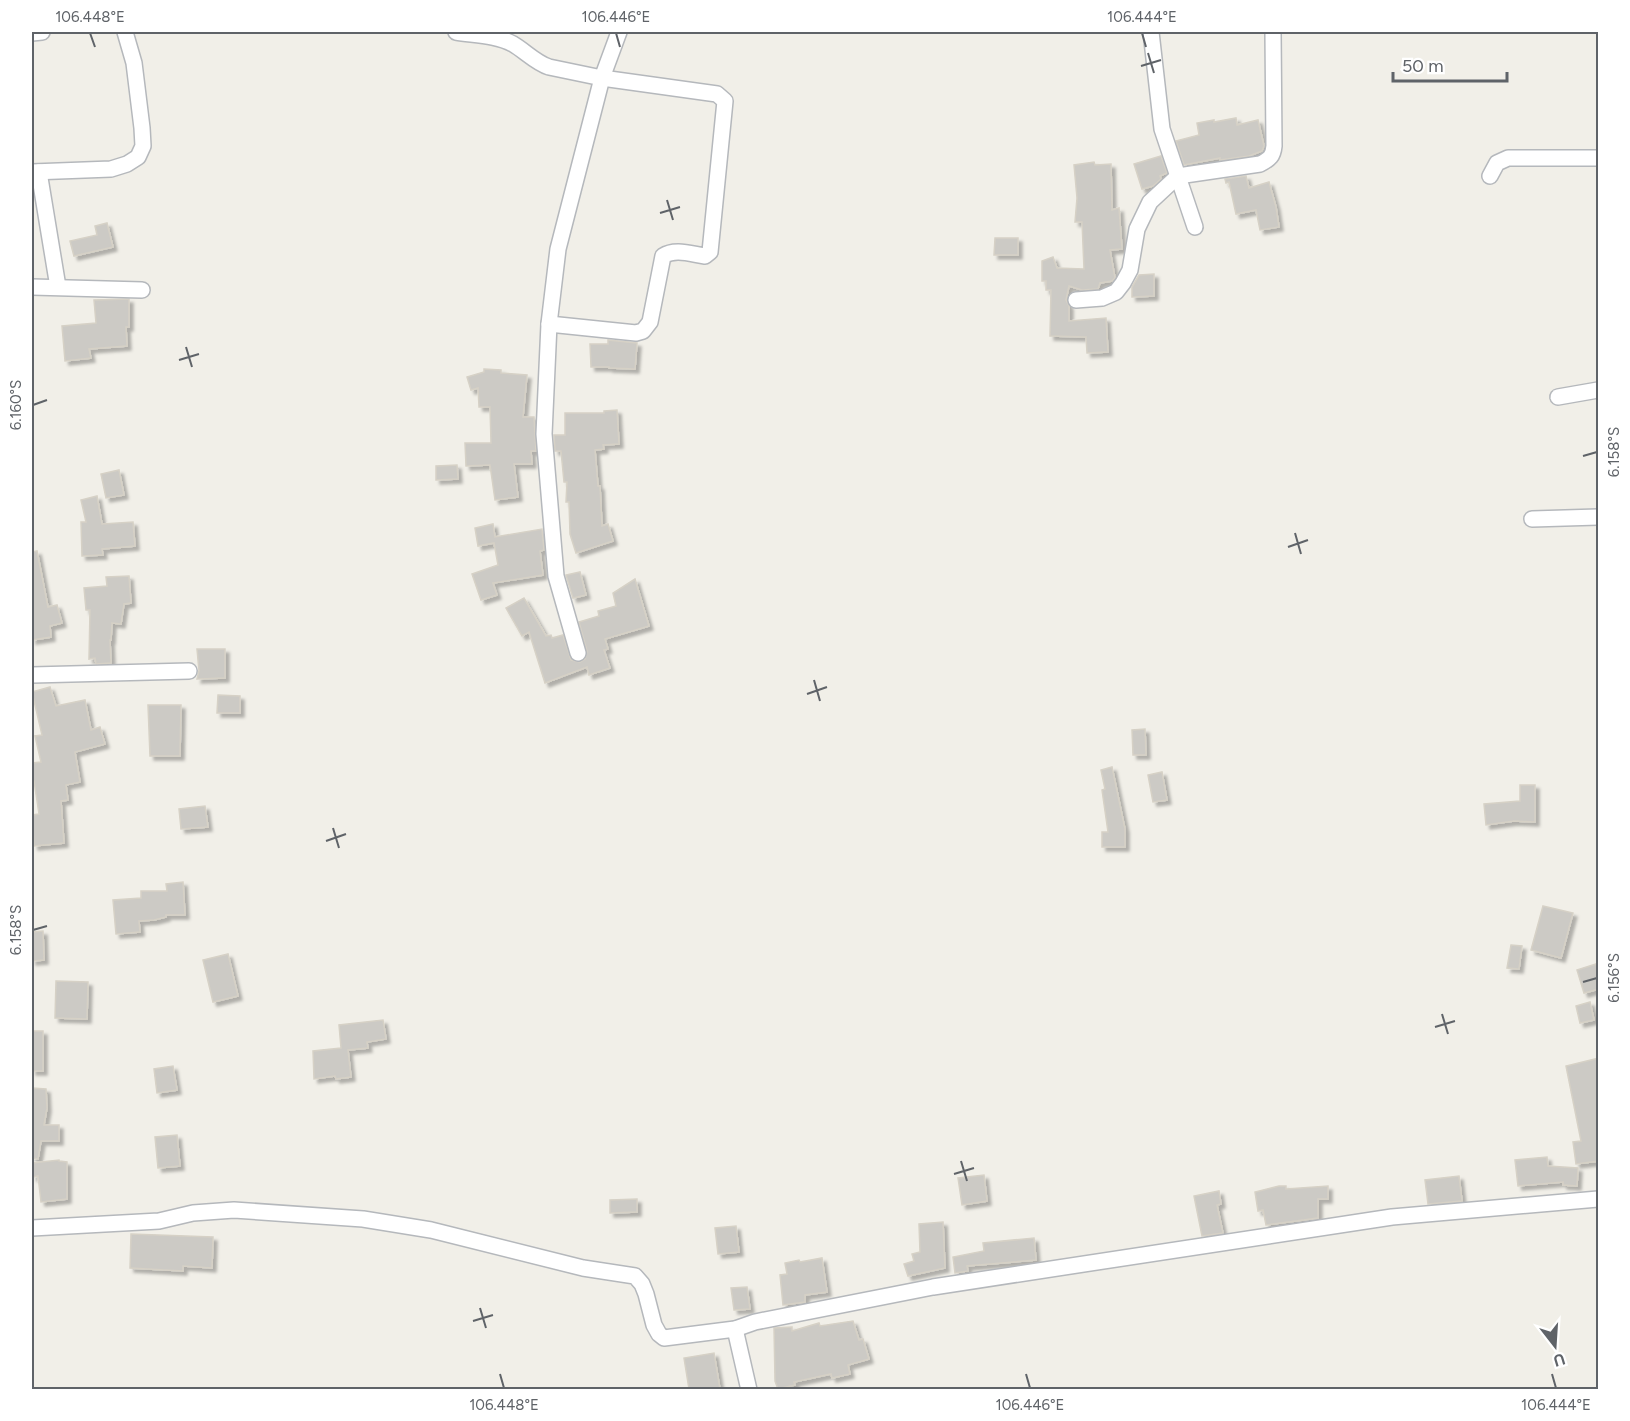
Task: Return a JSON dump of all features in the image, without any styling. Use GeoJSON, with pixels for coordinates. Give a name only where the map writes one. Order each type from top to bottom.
{"type":"FeatureCollection","features":[{"type":"Feature","properties":{"kind":"street"},"geometry":{"type":"LineString","coordinates":[[32,33],[42,32]]}},
{"type":"Feature","properties":{"kind":"street"},"geometry":{"type":"LineString","coordinates":[[58,287],[35,172],[111,169],[127,164],[138,157],[143,146],[142,128],[134,63],[124,32]]}},
{"type":"Feature","properties":{"kind":"street"},"geometry":{"type":"LineString","coordinates":[[456,32],[505,40],[543,66],[602,78],[717,94],[725,101],[710,252],[705,256],[679,252],[666,253],[663,256],[651,322],[643,331],[636,333],[549,324]]}},
{"type":"Feature","properties":{"kind":"street"},"geometry":{"type":"LineString","coordinates":[[578,653],[556,576],[555,565],[544,434],[549,324],[558,249],[602,78],[619,32]]}},
{"type":"Feature","properties":{"kind":"street"},"geometry":{"type":"LineString","coordinates":[[1151,32],[1162,129],[1196,227]]}},
{"type":"Feature","properties":{"kind":"street"},"geometry":{"type":"LineString","coordinates":[[1076,300],[1102,298],[1116,292],[1130,270],[1137,229],[1150,202],[1178,176],[1260,164],[1273,155],[1273,32]]}},
{"type":"Feature","properties":{"kind":"street"},"geometry":{"type":"LineString","coordinates":[[1490,176],[1497,163],[1508,158],[1599,158]]}},
{"type":"Feature","properties":{"kind":"street"},"geometry":{"type":"LineString","coordinates":[[32,287],[142,290]]}},
{"type":"Feature","properties":{"kind":"street"},"geometry":{"type":"LineString","coordinates":[[1558,397],[1599,390]]}},
{"type":"Feature","properties":{"kind":"street"},"geometry":{"type":"LineString","coordinates":[[1532,519],[1599,518]]}},
{"type":"Feature","properties":{"kind":"street"},"geometry":{"type":"LineString","coordinates":[[32,675],[189,671]]}},
{"type":"Feature","properties":{"kind":"street"},"geometry":{"type":"LineString","coordinates":[[32,1228],[159,1221],[193,1213],[234,1210],[363,1219],[431,1230],[584,1268],[634,1276],[642,1284],[654,1325],[664,1338],[735,1329],[755,1322],[910,1291],[1392,1217],[1599,1199]]}},
{"type":"Feature","properties":{"kind":"street"},"geometry":{"type":"LineString","coordinates":[[735,1329],[749,1389]]}},
{"type":"Feature","properties":{"kind":"building"},"geometry":{"type":"Polygon","coordinates":[[[1236,118],[1237,125],[1258,120],[1264,146],[1262,151],[1249,156],[1220,160],[1220,158],[1184,165],[1176,141],[1199,135],[1197,123],[1236,118]]]}},
{"type":"Feature","properties":{"kind":"building"},"geometry":{"type":"Polygon","coordinates":[[[1161,156],[1167,173],[1160,176],[1161,179],[1153,186],[1142,189],[1134,164],[1161,156]]]}},
{"type":"Feature","properties":{"kind":"building"},"geometry":{"type":"Polygon","coordinates":[[[1094,162],[1095,165],[1111,164],[1112,210],[1119,208],[1122,249],[1110,250],[1115,278],[1112,281],[1100,283],[1098,289],[1082,290],[1069,286],[1066,300],[1069,306],[1069,321],[1106,318],[1108,352],[1087,353],[1086,337],[1050,336],[1051,290],[1046,290],[1046,281],[1042,281],[1042,261],[1053,257],[1057,268],[1084,269],[1082,222],[1075,222],[1077,198],[1074,165],[1094,162]]]}},
{"type":"Feature","properties":{"kind":"building"},"geometry":{"type":"Polygon","coordinates":[[[1246,176],[1249,188],[1269,182],[1279,227],[1260,230],[1256,210],[1236,214],[1229,182],[1226,183],[1225,179],[1246,176]]]}},
{"type":"Feature","properties":{"kind":"building"},"geometry":{"type":"Polygon","coordinates":[[[107,223],[113,247],[74,256],[70,241],[97,235],[95,226],[107,223]]]}},
{"type":"Feature","properties":{"kind":"building"},"geometry":{"type":"Polygon","coordinates":[[[995,238],[1018,238],[1018,255],[994,255],[995,238]]]}},
{"type":"Feature","properties":{"kind":"building"},"geometry":{"type":"Polygon","coordinates":[[[1154,274],[1154,296],[1132,297],[1132,287],[1139,275],[1154,274]]]}},
{"type":"Feature","properties":{"kind":"building"},"geometry":{"type":"Polygon","coordinates":[[[129,299],[129,327],[126,327],[127,346],[89,349],[91,358],[65,361],[62,326],[96,323],[94,300],[129,299]]]}},
{"type":"Feature","properties":{"kind":"building"},"geometry":{"type":"Polygon","coordinates":[[[608,340],[637,343],[635,369],[591,367],[590,344],[608,344],[608,340]]]}},
{"type":"Feature","properties":{"kind":"building"},"geometry":{"type":"Polygon","coordinates":[[[484,369],[527,375],[523,417],[534,417],[536,451],[531,451],[532,464],[514,464],[518,497],[495,500],[490,465],[466,466],[465,443],[491,443],[490,407],[479,407],[478,388],[471,390],[467,377],[484,372],[484,369]]]}},
{"type":"Feature","properties":{"kind":"building"},"geometry":{"type":"Polygon","coordinates":[[[617,410],[619,444],[603,445],[604,449],[595,450],[602,526],[608,524],[613,541],[576,553],[570,534],[569,502],[566,502],[567,482],[564,482],[561,451],[555,451],[554,435],[565,435],[565,413],[604,413],[604,411],[617,410]]]}},
{"type":"Feature","properties":{"kind":"building"},"geometry":{"type":"Polygon","coordinates":[[[457,465],[458,479],[436,480],[436,466],[457,465]]]}},
{"type":"Feature","properties":{"kind":"building"},"geometry":{"type":"Polygon","coordinates":[[[119,470],[124,495],[106,498],[101,474],[119,470]]]}},
{"type":"Feature","properties":{"kind":"building"},"geometry":{"type":"Polygon","coordinates":[[[97,496],[102,524],[133,522],[135,546],[102,549],[103,555],[82,556],[81,522],[86,522],[81,500],[97,496]]]}},
{"type":"Feature","properties":{"kind":"building"},"geometry":{"type":"Polygon","coordinates":[[[493,524],[495,537],[542,529],[544,550],[540,551],[543,575],[493,583],[497,595],[481,600],[472,574],[498,565],[494,543],[478,546],[475,528],[493,524]]]}},
{"type":"Feature","properties":{"kind":"building"},"geometry":{"type":"Polygon","coordinates":[[[37,551],[48,607],[57,605],[62,623],[50,626],[51,637],[32,640],[32,552],[37,551]]]}},
{"type":"Feature","properties":{"kind":"building"},"geometry":{"type":"Polygon","coordinates":[[[580,572],[586,595],[573,598],[566,575],[580,572]]]}},
{"type":"Feature","properties":{"kind":"building"},"geometry":{"type":"Polygon","coordinates":[[[129,576],[131,603],[124,604],[121,624],[112,623],[111,663],[96,664],[95,658],[89,659],[90,610],[86,610],[84,588],[107,586],[106,577],[129,576]]]}},
{"type":"Feature","properties":{"kind":"building"},"geometry":{"type":"Polygon","coordinates":[[[635,579],[649,626],[605,639],[608,649],[604,650],[610,668],[589,675],[587,667],[545,683],[529,632],[522,636],[506,608],[524,598],[546,636],[551,635],[552,638],[563,635],[571,660],[580,662],[585,659],[587,651],[579,622],[599,616],[598,611],[616,606],[613,593],[635,579]]]}},
{"type":"Feature","properties":{"kind":"building"},"geometry":{"type":"Polygon","coordinates":[[[197,649],[225,649],[225,678],[197,679],[199,671],[197,649]]]}},
{"type":"Feature","properties":{"kind":"building"},"geometry":{"type":"Polygon","coordinates":[[[50,687],[56,706],[85,700],[91,730],[100,727],[105,744],[75,752],[80,782],[66,785],[68,800],[61,801],[64,843],[34,846],[32,815],[39,814],[34,781],[32,781],[32,763],[41,762],[35,736],[42,735],[32,692],[50,687]]]}},
{"type":"Feature","properties":{"kind":"building"},"geometry":{"type":"Polygon","coordinates":[[[218,695],[240,696],[240,713],[217,713],[218,695]]]}},
{"type":"Feature","properties":{"kind":"building"},"geometry":{"type":"Polygon","coordinates":[[[148,705],[181,705],[180,756],[150,756],[148,705]]]}},
{"type":"Feature","properties":{"kind":"building"},"geometry":{"type":"Polygon","coordinates":[[[1145,729],[1146,755],[1133,755],[1132,730],[1145,729]]]}},
{"type":"Feature","properties":{"kind":"building"},"geometry":{"type":"Polygon","coordinates":[[[1112,767],[1125,829],[1125,847],[1102,847],[1102,832],[1108,832],[1102,790],[1105,789],[1101,770],[1112,767]]]}},
{"type":"Feature","properties":{"kind":"building"},"geometry":{"type":"Polygon","coordinates":[[[1162,772],[1167,800],[1153,802],[1148,775],[1162,772]]]}},
{"type":"Feature","properties":{"kind":"building"},"geometry":{"type":"Polygon","coordinates":[[[1520,785],[1535,785],[1535,822],[1514,821],[1486,825],[1484,804],[1520,801],[1520,785]]]}},
{"type":"Feature","properties":{"kind":"building"},"geometry":{"type":"Polygon","coordinates":[[[205,806],[208,827],[181,829],[179,809],[205,806]]]}},
{"type":"Feature","properties":{"kind":"building"},"geometry":{"type":"Polygon","coordinates":[[[183,882],[185,915],[166,915],[166,917],[154,920],[139,921],[140,932],[116,934],[113,900],[141,898],[141,891],[167,891],[166,884],[183,882]]]}},
{"type":"Feature","properties":{"kind":"building"},"geometry":{"type":"Polygon","coordinates":[[[1543,906],[1573,913],[1561,958],[1531,950],[1543,906]]]}},
{"type":"Feature","properties":{"kind":"building"},"geometry":{"type":"Polygon","coordinates":[[[43,931],[44,960],[32,961],[32,932],[43,931]]]}},
{"type":"Feature","properties":{"kind":"building"},"geometry":{"type":"Polygon","coordinates":[[[1511,945],[1522,946],[1519,969],[1507,968],[1511,945]]]}},
{"type":"Feature","properties":{"kind":"building"},"geometry":{"type":"Polygon","coordinates":[[[228,954],[238,996],[213,1002],[203,960],[228,954]]]}},
{"type":"Feature","properties":{"kind":"building"},"geometry":{"type":"Polygon","coordinates":[[[1596,964],[1599,971],[1599,989],[1584,993],[1577,970],[1596,964]]]}},
{"type":"Feature","properties":{"kind":"building"},"geometry":{"type":"Polygon","coordinates":[[[56,981],[88,982],[87,1019],[55,1018],[56,981]]]}},
{"type":"Feature","properties":{"kind":"building"},"geometry":{"type":"Polygon","coordinates":[[[1590,1002],[1594,1020],[1580,1023],[1576,1006],[1590,1002]]]}},
{"type":"Feature","properties":{"kind":"building"},"geometry":{"type":"Polygon","coordinates":[[[383,1020],[386,1039],[367,1042],[368,1048],[348,1050],[351,1077],[336,1079],[335,1076],[314,1079],[313,1051],[341,1048],[339,1025],[383,1020]]]}},
{"type":"Feature","properties":{"kind":"building"},"geometry":{"type":"Polygon","coordinates":[[[32,1031],[43,1031],[43,1071],[32,1071],[32,1031]]]}},
{"type":"Feature","properties":{"kind":"building"},"geometry":{"type":"Polygon","coordinates":[[[1599,1058],[1599,1161],[1576,1164],[1573,1142],[1581,1141],[1566,1066],[1599,1058]]]}},
{"type":"Feature","properties":{"kind":"building"},"geometry":{"type":"Polygon","coordinates":[[[173,1066],[177,1090],[157,1093],[154,1069],[173,1066]]]}},
{"type":"Feature","properties":{"kind":"building"},"geometry":{"type":"Polygon","coordinates":[[[32,1088],[46,1089],[47,1108],[44,1125],[59,1125],[59,1141],[41,1141],[38,1159],[32,1158],[32,1088]]]}},
{"type":"Feature","properties":{"kind":"building"},"geometry":{"type":"Polygon","coordinates":[[[177,1135],[180,1166],[158,1168],[155,1137],[177,1135]]]}},
{"type":"Feature","properties":{"kind":"building"},"geometry":{"type":"Polygon","coordinates":[[[1547,1157],[1548,1166],[1578,1168],[1577,1186],[1563,1185],[1563,1182],[1518,1186],[1515,1160],[1547,1157]]]}},
{"type":"Feature","properties":{"kind":"building"},"geometry":{"type":"Polygon","coordinates":[[[59,1160],[67,1162],[67,1199],[41,1202],[38,1176],[33,1177],[32,1163],[59,1160]]]}},
{"type":"Feature","properties":{"kind":"building"},"geometry":{"type":"Polygon","coordinates":[[[984,1175],[987,1201],[962,1205],[958,1178],[984,1175]]]}},
{"type":"Feature","properties":{"kind":"building"},"geometry":{"type":"Polygon","coordinates":[[[1459,1176],[1462,1201],[1428,1204],[1425,1180],[1459,1176]]]}},
{"type":"Feature","properties":{"kind":"building"},"geometry":{"type":"Polygon","coordinates":[[[1286,1186],[1286,1189],[1328,1186],[1328,1199],[1318,1199],[1318,1218],[1266,1225],[1263,1210],[1258,1211],[1255,1192],[1286,1186]]]}},
{"type":"Feature","properties":{"kind":"building"},"geometry":{"type":"Polygon","coordinates":[[[1219,1191],[1221,1204],[1217,1205],[1223,1233],[1202,1236],[1194,1196],[1219,1191]]]}},
{"type":"Feature","properties":{"kind":"building"},"geometry":{"type":"Polygon","coordinates":[[[637,1199],[637,1212],[610,1213],[610,1200],[637,1199]]]}},
{"type":"Feature","properties":{"kind":"building"},"geometry":{"type":"Polygon","coordinates":[[[943,1222],[945,1268],[908,1276],[904,1264],[914,1261],[912,1254],[920,1252],[919,1224],[943,1222]]]}},
{"type":"Feature","properties":{"kind":"building"},"geometry":{"type":"Polygon","coordinates":[[[736,1226],[739,1252],[718,1254],[715,1228],[736,1226]]]}},
{"type":"Feature","properties":{"kind":"building"},"geometry":{"type":"Polygon","coordinates":[[[131,1234],[213,1237],[212,1268],[183,1266],[183,1271],[130,1268],[131,1234]]]}},
{"type":"Feature","properties":{"kind":"building"},"geometry":{"type":"Polygon","coordinates":[[[1034,1238],[1036,1260],[967,1266],[968,1271],[955,1273],[953,1257],[984,1251],[983,1243],[1034,1238]]]}},
{"type":"Feature","properties":{"kind":"building"},"geometry":{"type":"Polygon","coordinates":[[[822,1258],[827,1292],[805,1295],[805,1302],[783,1305],[780,1275],[787,1274],[785,1263],[822,1258]]]}},
{"type":"Feature","properties":{"kind":"building"},"geometry":{"type":"Polygon","coordinates":[[[747,1287],[750,1309],[734,1310],[731,1288],[747,1287]]]}},
{"type":"Feature","properties":{"kind":"building"},"geometry":{"type":"Polygon","coordinates":[[[853,1321],[859,1340],[863,1339],[869,1359],[848,1365],[850,1374],[832,1378],[831,1374],[794,1382],[795,1385],[778,1389],[775,1381],[774,1328],[792,1327],[792,1331],[819,1323],[820,1326],[853,1321]]]}},
{"type":"Feature","properties":{"kind":"building"},"geometry":{"type":"Polygon","coordinates":[[[714,1353],[720,1389],[689,1389],[684,1358],[714,1353]]]}}]}
